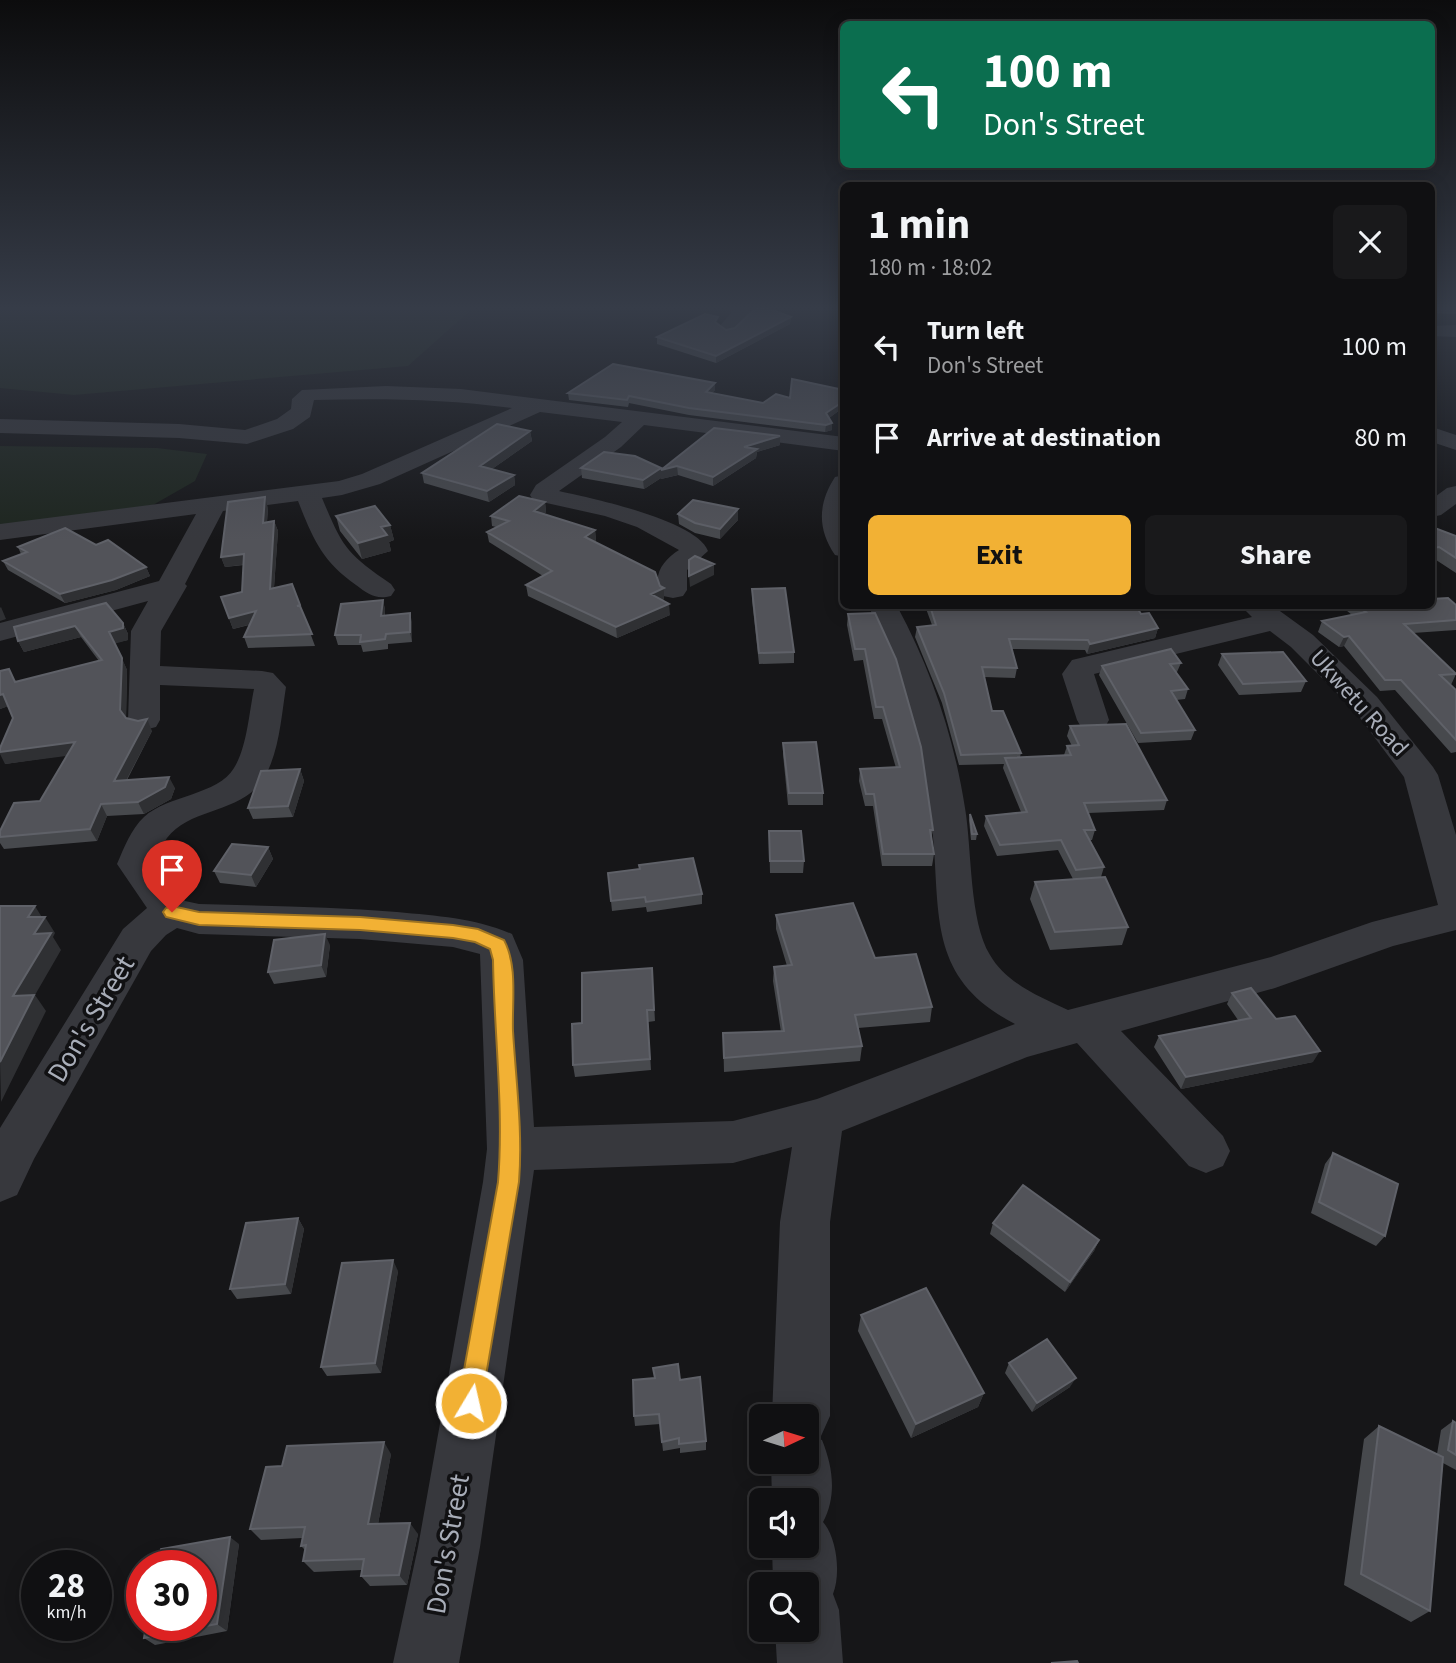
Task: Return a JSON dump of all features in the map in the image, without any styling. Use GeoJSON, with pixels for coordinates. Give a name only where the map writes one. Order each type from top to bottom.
{"type":"FeatureCollection","features":[{"type":"Feature","properties":{"kind":"street"},"geometry":{"type":"LineString","coordinates":[[0,426],[92,427],[247,437],[285,424],[302,412],[305,397],[315,394],[424,392],[539,404],[840,443]]}},
{"type":"Feature","properties":{"kind":"street"},"geometry":{"type":"LineString","coordinates":[[0,532],[215,503],[308,494],[371,479],[539,404]]}},
{"type":"Feature","properties":{"kind":"street"},"geometry":{"type":"LineString","coordinates":[[639,418],[613,442],[545,490],[542,495],[611,510],[646,522],[694,547],[695,551],[675,564],[670,572],[673,590]]}},
{"type":"Feature","properties":{"kind":"street"},"geometry":{"type":"LineString","coordinates":[[1435,435],[1456,443]]}},
{"type":"Feature","properties":{"kind":"street"},"geometry":{"type":"LineString","coordinates":[[840,488],[833,523],[836,539],[840,544]]}},
{"type":"Feature","properties":{"kind":"street"},"geometry":{"type":"LineString","coordinates":[[1435,508],[1456,493]]}},
{"type":"Feature","properties":{"kind":"street"},"geometry":{"type":"LineString","coordinates":[[308,494],[328,543],[345,565],[381,590]]}},
{"type":"Feature","properties":{"kind":"street"},"geometry":{"type":"LineString","coordinates":[[144,720],[146,631],[173,586],[215,503]]}},
{"type":"Feature","properties":{"kind":"street"},"geometry":{"type":"LineString","coordinates":[[0,632],[173,586]]}},
{"type":"Feature","properties":{"kind":"street"},"geometry":{"type":"LineString","coordinates":[[885,609],[905,646],[936,744],[951,835],[957,916],[968,956],[988,984],[1012,1003],[1075,1026],[1139,1078],[1206,1152]]}},
{"type":"Feature","properties":{"kind":"street"},"geometry":{"type":"LineString","coordinates":[[1093,720],[1078,674],[1083,667],[1265,613]]}},
{"type":"Feature","properties":{"kind":"street","name":"Ukwetu Road"},"geometry":{"type":"LineString","coordinates":[[1265,613],[1302,641],[1366,704],[1421,775],[1456,902]]}},
{"type":"Feature","properties":{"kind":"street"},"geometry":{"type":"LineString","coordinates":[[144,675],[242,678],[262,680],[270,687],[249,774],[235,788],[217,798],[172,816],[157,826],[144,844],[136,864],[172,912]]}},
{"type":"Feature","properties":{"kind":"street","name":"Don's Street"},"geometry":{"type":"LineString","coordinates":[[5,1157],[137,940],[152,924],[172,912],[199,919],[360,924],[453,932],[478,936],[498,945],[502,960],[503,1030],[511,1149],[508,1182],[449,1546],[426,1663]]}},
{"type":"Feature","properties":{"kind":"street"},"geometry":{"type":"LineString","coordinates":[[511,1149],[733,1142],[820,1119],[1019,1041],[1275,971],[1386,933],[1456,915]]}},
{"type":"Feature","properties":{"kind":"street"},"geometry":{"type":"LineString","coordinates":[[801,1404],[805,1223],[820,1119]]}},
{"type":"Feature","properties":{"kind":"street"},"geometry":{"type":"LineString","coordinates":[[809,1642],[810,1663]]}},
{"type":"Feature","properties":{"kind":"shaded area"},"geometry":{"type":"Polygon","coordinates":[[[0,386],[182,386],[74,395],[0,388],[0,386]]]}},
{"type":"Feature","properties":{"kind":"shaded area"},"geometry":{"type":"Polygon","coordinates":[[[0,446],[157,448],[207,454],[195,481],[153,505],[0,530],[0,446]]]}},
{"type":"Feature","properties":{"kind":"building"},"geometry":{"type":"Polygon","coordinates":[[[579,386],[712,386],[706,392],[763,403],[776,394],[790,398],[791,386],[823,386],[840,389],[840,404],[826,413],[832,423],[826,425],[689,408],[629,396],[627,400],[568,393],[579,386]]]}},
{"type":"Feature","properties":{"kind":"building"},"geometry":{"type":"Polygon","coordinates":[[[497,424],[530,431],[480,466],[514,475],[487,491],[422,473],[497,424]]]}},
{"type":"Feature","properties":{"kind":"building"},"geometry":{"type":"Polygon","coordinates":[[[714,428],[780,436],[744,447],[757,449],[713,477],[677,466],[661,470],[714,428]]]}},
{"type":"Feature","properties":{"kind":"building"},"geometry":{"type":"Polygon","coordinates":[[[604,452],[635,456],[661,468],[643,480],[581,468],[604,452]]]}},
{"type":"Feature","properties":{"kind":"building"},"geometry":{"type":"Polygon","coordinates":[[[519,496],[545,502],[534,511],[595,530],[585,537],[655,572],[660,586],[664,588],[651,594],[669,604],[616,627],[526,585],[552,571],[487,532],[509,521],[491,516],[519,496]]]}},
{"type":"Feature","properties":{"kind":"building"},"geometry":{"type":"Polygon","coordinates":[[[265,497],[263,523],[274,521],[270,589],[292,584],[300,605],[297,606],[300,606],[312,634],[244,637],[256,611],[229,618],[221,597],[242,592],[244,554],[221,557],[228,502],[265,497]]]}},
{"type":"Feature","properties":{"kind":"building"},"geometry":{"type":"Polygon","coordinates":[[[693,500],[738,509],[720,529],[695,523],[678,514],[693,500]]]}},
{"type":"Feature","properties":{"kind":"building"},"geometry":{"type":"Polygon","coordinates":[[[375,506],[390,525],[381,527],[387,535],[358,543],[336,516],[375,506]]]}},
{"type":"Feature","properties":{"kind":"building"},"geometry":{"type":"Polygon","coordinates":[[[65,528],[96,545],[108,540],[146,567],[112,580],[60,594],[3,561],[27,552],[18,547],[65,528]]]}},
{"type":"Feature","properties":{"kind":"building"},"geometry":{"type":"Polygon","coordinates":[[[1435,528],[1456,536],[1456,558],[1439,547],[1435,548],[1435,528]]]}},
{"type":"Feature","properties":{"kind":"building"},"geometry":{"type":"Polygon","coordinates":[[[695,556],[714,564],[689,576],[689,560],[695,556]]]}},
{"type":"Feature","properties":{"kind":"building"},"geometry":{"type":"Polygon","coordinates":[[[785,588],[794,652],[759,653],[752,589],[785,588]]]}},
{"type":"Feature","properties":{"kind":"building"},"geometry":{"type":"Polygon","coordinates":[[[1448,598],[1456,605],[1456,620],[1404,624],[1456,674],[1440,675],[1456,690],[1456,740],[1401,680],[1385,680],[1349,636],[1344,637],[1322,621],[1366,612],[1362,609],[1435,609],[1435,599],[1448,598]]]}},
{"type":"Feature","properties":{"kind":"building"},"geometry":{"type":"Polygon","coordinates":[[[383,600],[381,616],[410,613],[410,632],[386,634],[385,639],[360,642],[361,635],[335,635],[341,604],[383,600]]]}},
{"type":"Feature","properties":{"kind":"building"},"geometry":{"type":"Polygon","coordinates":[[[106,603],[123,623],[123,628],[109,632],[122,658],[120,710],[126,718],[138,721],[147,719],[114,781],[169,777],[165,787],[138,802],[101,804],[90,829],[0,837],[0,831],[14,803],[40,801],[75,742],[0,752],[13,718],[3,694],[0,695],[0,671],[9,669],[15,682],[102,660],[75,626],[18,641],[14,627],[106,603]]]}},
{"type":"Feature","properties":{"kind":"building"},"geometry":{"type":"Polygon","coordinates":[[[931,609],[1138,609],[1141,614],[1149,613],[1158,628],[1090,644],[1088,640],[1009,639],[1017,668],[982,667],[992,711],[1003,711],[1021,753],[961,755],[944,693],[917,627],[936,625],[931,609]]]}},
{"type":"Feature","properties":{"kind":"building"},"geometry":{"type":"Polygon","coordinates":[[[875,613],[896,659],[921,747],[934,854],[883,854],[874,794],[866,794],[860,769],[900,767],[883,707],[876,707],[865,649],[855,649],[848,614],[875,613]]]}},
{"type":"Feature","properties":{"kind":"building"},"geometry":{"type":"Polygon","coordinates":[[[1171,649],[1181,663],[1170,664],[1188,689],[1171,691],[1195,730],[1141,733],[1102,666],[1171,649]]]}},
{"type":"Feature","properties":{"kind":"building"},"geometry":{"type":"Polygon","coordinates":[[[1283,652],[1306,681],[1243,684],[1222,654],[1283,652]]]}},
{"type":"Feature","properties":{"kind":"building"},"geometry":{"type":"Polygon","coordinates":[[[1126,724],[1167,800],[1084,803],[1095,830],[1084,830],[1104,867],[1076,870],[1061,840],[1000,845],[986,816],[1027,812],[1005,758],[1071,755],[1067,746],[1079,745],[1070,726],[1126,724]]]}},
{"type":"Feature","properties":{"kind":"building"},"geometry":{"type":"Polygon","coordinates":[[[816,742],[823,793],[789,793],[783,743],[816,742]]]}},
{"type":"Feature","properties":{"kind":"building"},"geometry":{"type":"Polygon","coordinates":[[[300,769],[288,806],[248,808],[261,771],[300,769]]]}},
{"type":"Feature","properties":{"kind":"building"},"geometry":{"type":"Polygon","coordinates":[[[970,814],[977,834],[972,834],[970,814]]]}},
{"type":"Feature","properties":{"kind":"building"},"geometry":{"type":"Polygon","coordinates":[[[769,831],[801,831],[804,861],[770,861],[769,831]]]}},
{"type":"Feature","properties":{"kind":"building"},"geometry":{"type":"Polygon","coordinates":[[[232,844],[268,847],[251,875],[214,871],[232,844]]]}},
{"type":"Feature","properties":{"kind":"building"},"geometry":{"type":"Polygon","coordinates":[[[693,858],[702,894],[646,902],[645,897],[611,901],[608,873],[640,869],[639,865],[693,858]]]}},
{"type":"Feature","properties":{"kind":"building"},"geometry":{"type":"Polygon","coordinates":[[[1105,877],[1128,927],[1055,932],[1035,882],[1105,877]]]}},
{"type":"Feature","properties":{"kind":"building"},"geometry":{"type":"Polygon","coordinates":[[[853,903],[875,958],[916,954],[932,1007],[855,1015],[862,1046],[724,1058],[723,1033],[784,1031],[774,967],[792,965],[776,915],[853,903]]]}},
{"type":"Feature","properties":{"kind":"building"},"geometry":{"type":"Polygon","coordinates":[[[0,906],[35,906],[28,917],[45,917],[34,934],[51,933],[13,996],[34,995],[0,1062],[0,906]]]}},
{"type":"Feature","properties":{"kind":"building"},"geometry":{"type":"Polygon","coordinates":[[[325,934],[321,965],[268,972],[274,940],[325,934]]]}},
{"type":"Feature","properties":{"kind":"building"},"geometry":{"type":"Polygon","coordinates":[[[652,968],[654,1010],[647,1010],[650,1059],[573,1065],[572,1024],[582,1023],[582,973],[652,968]]]}},
{"type":"Feature","properties":{"kind":"building"},"geometry":{"type":"Polygon","coordinates":[[[1251,988],[1276,1019],[1295,1016],[1320,1051],[1186,1077],[1159,1036],[1251,1018],[1232,993],[1251,988]]]}},
{"type":"Feature","properties":{"kind":"building"},"geometry":{"type":"Polygon","coordinates":[[[1333,1153],[1398,1184],[1385,1236],[1319,1202],[1333,1153]]]}},
{"type":"Feature","properties":{"kind":"building"},"geometry":{"type":"Polygon","coordinates":[[[1023,1185],[1099,1240],[1070,1282],[993,1223],[1023,1185]]]}},
{"type":"Feature","properties":{"kind":"building"},"geometry":{"type":"Polygon","coordinates":[[[298,1218],[285,1284],[230,1289],[246,1223],[298,1218]]]}},
{"type":"Feature","properties":{"kind":"building"},"geometry":{"type":"Polygon","coordinates":[[[393,1260],[375,1363],[321,1367],[342,1263],[393,1260]]]}},
{"type":"Feature","properties":{"kind":"building"},"geometry":{"type":"Polygon","coordinates":[[[926,1288],[984,1393],[916,1424],[861,1315],[926,1288]]]}},
{"type":"Feature","properties":{"kind":"building"},"geometry":{"type":"Polygon","coordinates":[[[1047,1339],[1076,1378],[1037,1403],[1009,1363],[1047,1339]]]}},
{"type":"Feature","properties":{"kind":"building"},"geometry":{"type":"Polygon","coordinates":[[[678,1364],[680,1380],[700,1377],[706,1441],[679,1444],[679,1438],[662,1442],[659,1414],[634,1416],[633,1380],[655,1378],[653,1368],[678,1364]]]}},
{"type":"Feature","properties":{"kind":"building"},"geometry":{"type":"Polygon","coordinates":[[[1453,1421],[1456,1423],[1456,1455],[1448,1450],[1453,1421]]]}},
{"type":"Feature","properties":{"kind":"building"},"geometry":{"type":"Polygon","coordinates":[[[1379,1426],[1443,1457],[1430,1611],[1361,1574],[1379,1426]]]}},
{"type":"Feature","properties":{"kind":"building"},"geometry":{"type":"Polygon","coordinates":[[[384,1442],[368,1524],[410,1523],[399,1575],[361,1576],[364,1559],[303,1561],[306,1545],[301,1546],[305,1527],[250,1529],[266,1467],[282,1466],[287,1446],[384,1442]]]}},
{"type":"Feature","properties":{"kind":"building"},"geometry":{"type":"Polygon","coordinates":[[[230,1537],[217,1624],[217,1550],[161,1549],[230,1537]]]}},
{"type":"Feature","properties":{"kind":"route"},"geometry":{"type":"LineString","coordinates":[[172,912],[199,919],[360,924],[453,932],[478,936],[498,945],[502,960],[503,1030],[511,1149],[508,1182],[471,1403]]}}]}
